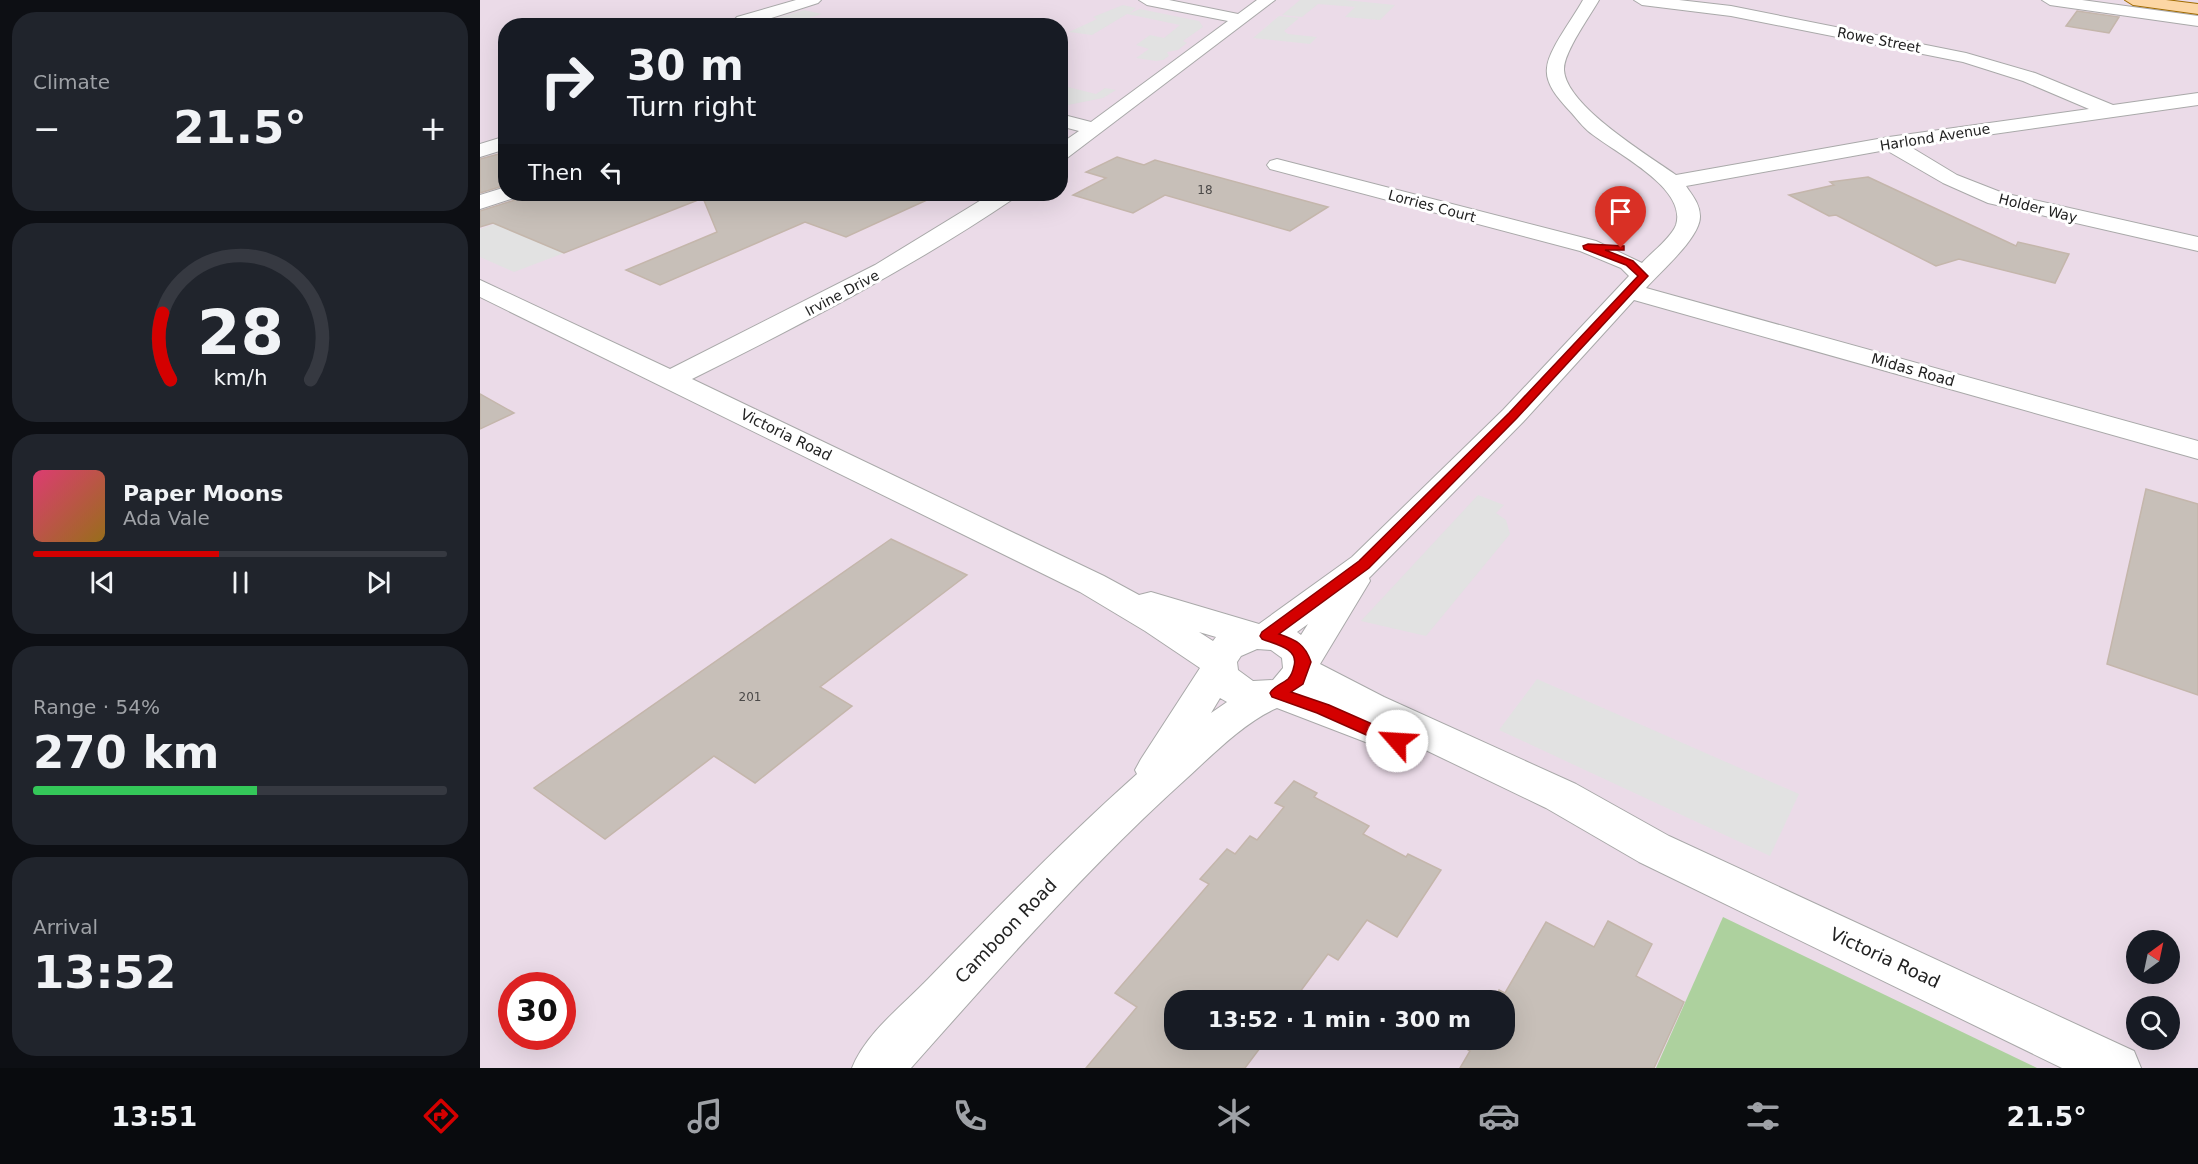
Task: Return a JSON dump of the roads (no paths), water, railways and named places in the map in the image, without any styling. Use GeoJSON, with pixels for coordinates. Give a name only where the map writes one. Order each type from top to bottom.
{"type":"FeatureCollection","features":[{"type":"Feature","properties":{"kind":"main road"},"geometry":{"type":"LineString","coordinates":[[2133,0],[2198,9]]}},
{"type":"Feature","properties":{"kind":"main road"},"geometry":{"type":"LineString","coordinates":[[2182,0],[2198,2]]}},
{"type":"Feature","properties":{"kind":"street"},"geometry":{"type":"LineString","coordinates":[[750,18],[813,0]]}},
{"type":"Feature","properties":{"kind":"street"},"geometry":{"type":"LineString","coordinates":[[1147,0],[1240,19]]}},
{"type":"Feature","properties":{"kind":"street"},"geometry":{"type":"LineString","coordinates":[[1068,148],[1267,0]]}},
{"type":"Feature","properties":{"kind":"street","name":"Camboon Road"},"geometry":{"type":"LineString","coordinates":[[1260,636],[1364,565],[1513,416],[1686,230],[1689,216],[1685,200],[1672,182],[1594,126],[1565,95],[1558,82],[1555,69],[1558,58],[1591,0]]}},
{"type":"Feature","properties":{"kind":"street","name":"Rowe Street"},"geometry":{"type":"LineString","coordinates":[[1642,0],[1731,11],[1966,58],[2029,77],[2108,110]]}},
{"type":"Feature","properties":{"kind":"street"},"geometry":{"type":"LineString","coordinates":[[2050,0],[2198,21]]}},
{"type":"Feature","properties":{"kind":"street","name":"Harlond Avenue"},"geometry":{"type":"LineString","coordinates":[[1672,182],[1889,144],[2108,110],[2198,99]]}},
{"type":"Feature","properties":{"kind":"street"},"geometry":{"type":"LineString","coordinates":[[1068,122],[1096,129]]}},
{"type":"Feature","properties":{"kind":"street","name":"Holder Way"},"geometry":{"type":"LineString","coordinates":[[1889,144],[1950,179],[1996,198],[2198,244]]}},
{"type":"Feature","properties":{"kind":"street"},"geometry":{"type":"LineString","coordinates":[[480,151],[498,145]]}},
{"type":"Feature","properties":{"kind":"street","name":"Lorries Court"},"geometry":{"type":"LineString","coordinates":[[1277,165],[1588,246],[1629,263],[1636,284]]}},
{"type":"Feature","properties":{"kind":"street"},"geometry":{"type":"LineString","coordinates":[[480,202],[498,196]]}},
{"type":"Feature","properties":{"kind":"street","name":"Irvine Drive"},"geometry":{"type":"LineString","coordinates":[[671,379],[856,287],[947,234],[995,201]]}},
{"type":"Feature","properties":{"kind":"street","name":"Lorries Court"},"geometry":{"type":"LineString","coordinates":[[1588,246],[1637,248],[1676,243]]}},
{"type":"Feature","properties":{"kind":"street","name":"Midas Road"},"geometry":{"type":"LineString","coordinates":[[1636,284],[2198,450]]}},
{"type":"Feature","properties":{"kind":"street","name":"Victoria Road"},"geometry":{"type":"LineString","coordinates":[[480,287],[1092,584],[1158,622],[1218,667]]}},
{"type":"Feature","properties":{"kind":"street","name":"Camboon Road"},"geometry":{"type":"LineString","coordinates":[[877,1068],[990,945],[1137,796],[1219,729],[1287,681],[1364,565]]}},
{"type":"Feature","properties":{"kind":"street","name":"Victoria Road"},"geometry":{"type":"LineString","coordinates":[[1092,584],[1260,636]]}},
{"type":"Feature","properties":{"kind":"street"},"geometry":{"type":"LineString","coordinates":[[1260,636],[1292,644],[1300,652],[1287,681],[1251,696],[1229,688],[1218,667],[1228,646],[1260,636]]}},
{"type":"Feature","properties":{"kind":"street","name":"Camboon Road"},"geometry":{"type":"LineString","coordinates":[[1137,796],[1218,667]]}},
{"type":"Feature","properties":{"kind":"street","name":"Victoria Road"},"geometry":{"type":"LineString","coordinates":[[1287,681],[1377,731],[1551,816],[1654,849],[2116,1068]]}}]}
